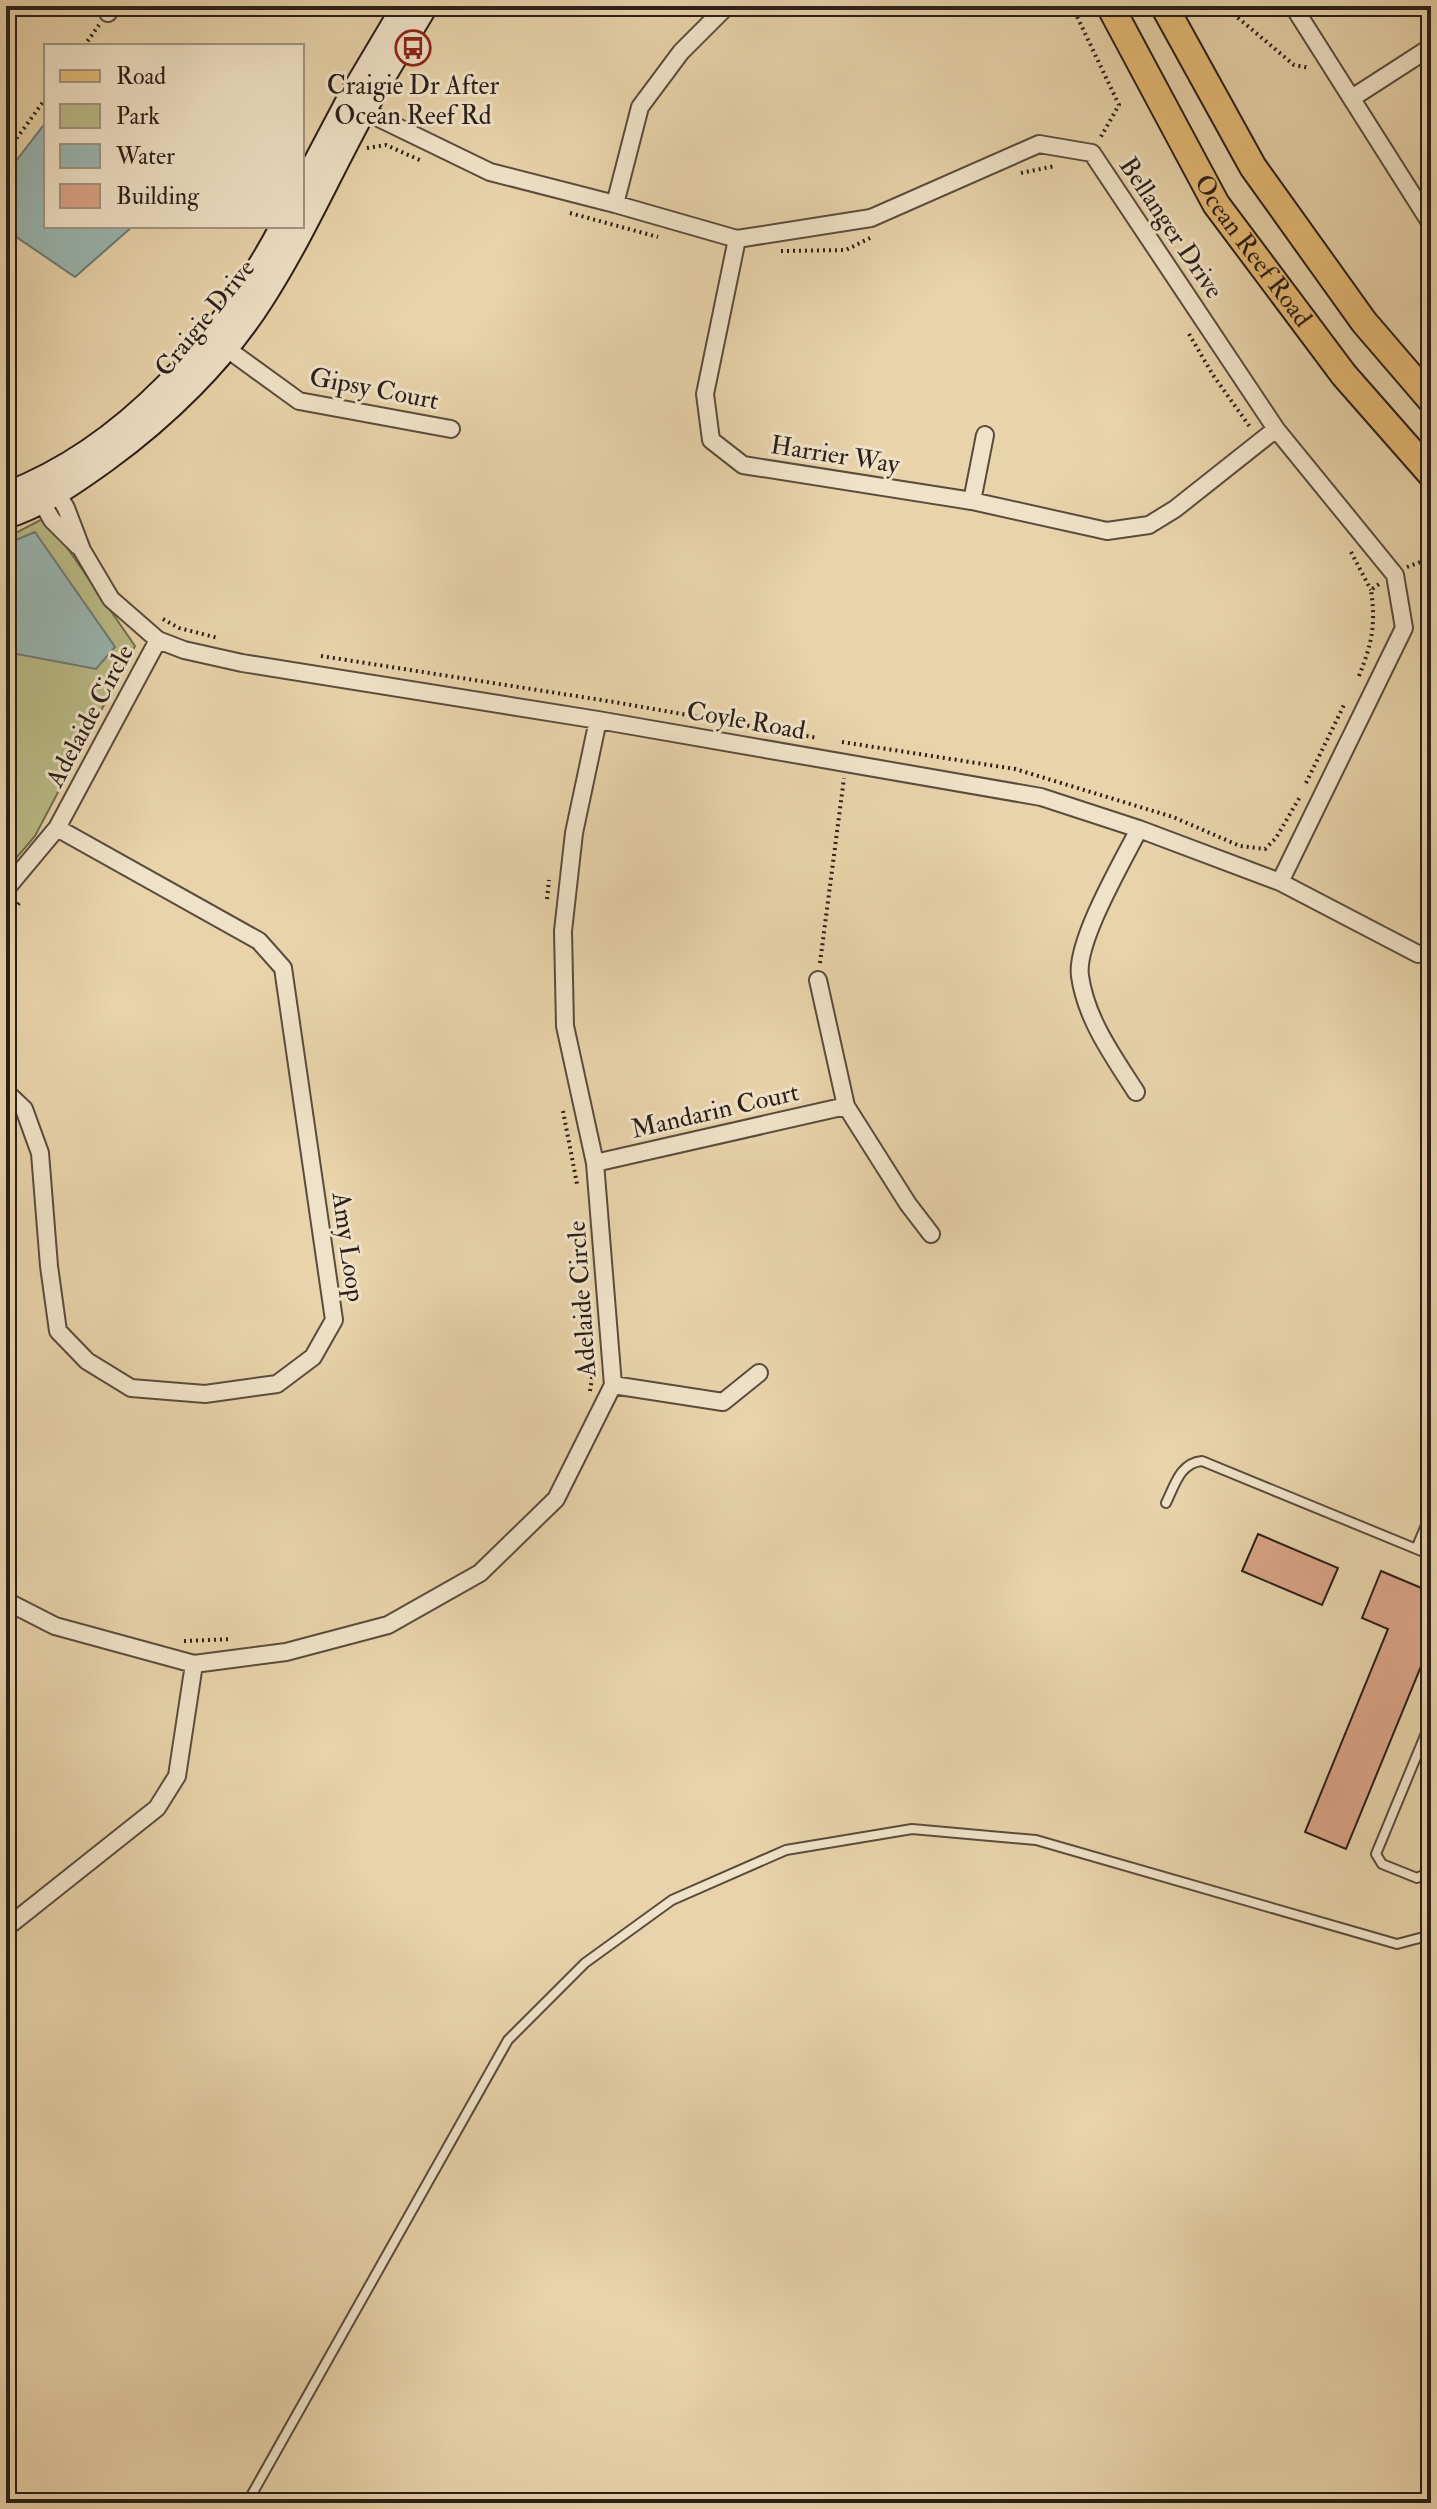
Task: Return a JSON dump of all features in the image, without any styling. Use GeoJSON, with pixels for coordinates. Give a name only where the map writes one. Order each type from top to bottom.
{"type":"FeatureCollection","features":[{"type":"Feature","properties":{"kind":"main road","name":"Craigie Drive"},"geometry":{"type":"LineString","coordinates":[[304,218],[405,6]]}},
{"type":"Feature","properties":{"kind":"main road","name":"Craigie Drive"},"geometry":{"type":"LineString","coordinates":[[304,186],[425,6]]}},
{"type":"Feature","properties":{"kind":"main road","name":"Ocean Reef Road"},"geometry":{"type":"LineString","coordinates":[[1110,6],[1216,204],[1344,375],[1431,474]]}},
{"type":"Feature","properties":{"kind":"main road","name":"Ocean Reef Road"},"geometry":{"type":"LineString","coordinates":[[1164,6],[1253,167],[1364,322],[1431,400]]}},
{"type":"Feature","properties":{"kind":"main road","name":"Craigie Drive"},"geometry":{"type":"LineString","coordinates":[[218,342],[282,228]]}},
{"type":"Feature","properties":{"kind":"main road","name":"Craigie Drive"},"geometry":{"type":"LineString","coordinates":[[6,516],[102,442],[260,302],[299,228]]}},
{"type":"Feature","properties":{"kind":"main road","name":"Craigie Drive"},"geometry":{"type":"LineString","coordinates":[[6,495],[44,489]]}},
{"type":"Feature","properties":{"kind":"street"},"geometry":{"type":"LineString","coordinates":[[615,204],[640,107],[681,52],[727,6]]}},
{"type":"Feature","properties":{"kind":"street"},"geometry":{"type":"LineString","coordinates":[[1293,6],[1431,224]]}},
{"type":"Feature","properties":{"kind":"street"},"geometry":{"type":"LineString","coordinates":[[1352,98],[1431,47]]}},
{"type":"Feature","properties":{"kind":"street","name":"Bellanger Drive"},"geometry":{"type":"LineString","coordinates":[[356,107],[490,172],[737,239],[871,218],[1039,144],[1092,153],[1276,429],[1395,575],[1404,628],[1280,882]]}},
{"type":"Feature","properties":{"kind":"street","name":"Harrier Way"},"geometry":{"type":"LineString","coordinates":[[737,239],[705,394],[711,440],[743,465],[972,501],[1107,531],[1149,525],[1175,509],[1276,429]]}},
{"type":"Feature","properties":{"kind":"street","name":"Gipsy Court"},"geometry":{"type":"LineString","coordinates":[[218,342],[299,401],[451,429]]}},
{"type":"Feature","properties":{"kind":"street"},"geometry":{"type":"LineString","coordinates":[[972,501],[985,435]]}},
{"type":"Feature","properties":{"kind":"street","name":"Coyle Road"},"geometry":{"type":"LineString","coordinates":[[44,489],[66,508],[82,550],[111,599],[158,640],[184,650],[242,663],[577,716],[1041,797],[1139,829],[1280,882],[1418,954]]}},
{"type":"Feature","properties":{"kind":"street","name":"Adelaide Circle"},"geometry":{"type":"LineString","coordinates":[[6,889],[57,828],[158,640]]}},
{"type":"Feature","properties":{"kind":"street","name":"Adelaide Circle"},"geometry":{"type":"LineString","coordinates":[[6,1601],[55,1626],[194,1664],[286,1652],[388,1625],[480,1573],[556,1499],[613,1385],[595,1163],[565,1026],[563,931],[574,833],[598,720]]}},
{"type":"Feature","properties":{"kind":"street","name":"Amy Loop"},"geometry":{"type":"LineString","coordinates":[[6,1092],[24,1109],[40,1153],[49,1266],[58,1331],[87,1361],[131,1388],[205,1394],[277,1384],[313,1357],[334,1320],[283,968],[259,941],[57,828]]}},
{"type":"Feature","properties":{"kind":"street"},"geometry":{"type":"LineString","coordinates":[[1136,1092],[1096,1028],[1079,974],[1093,919],[1139,829]]}},
{"type":"Feature","properties":{"kind":"street"},"geometry":{"type":"LineString","coordinates":[[818,980],[846,1106],[908,1204],[931,1234]]}},
{"type":"Feature","properties":{"kind":"street","name":"Mandarin Court"},"geometry":{"type":"LineString","coordinates":[[595,1163],[846,1106]]}},
{"type":"Feature","properties":{"kind":"street"},"geometry":{"type":"LineString","coordinates":[[613,1385],[723,1402],[759,1373]]}},
{"type":"Feature","properties":{"kind":"street"},"geometry":{"type":"LineString","coordinates":[[6,1928],[157,1808],[177,1776],[194,1664]]}},
{"type":"Feature","properties":{"kind":"lane"},"geometry":{"type":"LineString","coordinates":[[1166,1503],[1185,1467],[1191,1462],[1202,1461],[1431,1555]]}},
{"type":"Feature","properties":{"kind":"lane"},"geometry":{"type":"LineString","coordinates":[[1416,1549],[1431,1513]]}},
{"type":"Feature","properties":{"kind":"lane"},"geometry":{"type":"LineString","coordinates":[[1431,1721],[1376,1854],[1382,1864],[1417,1878],[1425,1874],[1431,1860]]}},
{"type":"Feature","properties":{"kind":"lane"},"geometry":{"type":"LineString","coordinates":[[247,2503],[508,2040],[585,1963],[672,1900],[786,1850],[912,1829],[1036,1840],[1397,1944],[1431,1935]]}},
{"type":"Feature","properties":{"kind":"path"},"geometry":{"type":"LineString","coordinates":[[1072,6],[1119,105],[1092,153]]}},
{"type":"Feature","properties":{"kind":"path"},"geometry":{"type":"LineString","coordinates":[[1224,6],[1294,65],[1313,68]]}},
{"type":"Feature","properties":{"kind":"path"},"geometry":{"type":"LineString","coordinates":[[85,44],[110,10]]}},
{"type":"Feature","properties":{"kind":"path"},"geometry":{"type":"LineString","coordinates":[[6,153],[44,101]]}},
{"type":"Feature","properties":{"kind":"path"},"geometry":{"type":"LineString","coordinates":[[363,149],[386,145],[432,165]]}},
{"type":"Feature","properties":{"kind":"path"},"geometry":{"type":"LineString","coordinates":[[1010,175],[1050,166],[1062,167]]}},
{"type":"Feature","properties":{"kind":"path"},"geometry":{"type":"LineString","coordinates":[[565,211],[666,239]]}},
{"type":"Feature","properties":{"kind":"path"},"geometry":{"type":"LineString","coordinates":[[777,251],[846,250],[873,236]]}},
{"type":"Feature","properties":{"kind":"path"},"geometry":{"type":"LineString","coordinates":[[1356,682],[1374,633],[1371,590],[1413,563],[1431,558]]}},
{"type":"Feature","properties":{"kind":"path"},"geometry":{"type":"LineString","coordinates":[[158,616],[179,628],[222,638]]}},
{"type":"Feature","properties":{"kind":"path"},"geometry":{"type":"LineString","coordinates":[[319,655],[819,738]]}},
{"type":"Feature","properties":{"kind":"path"},"geometry":{"type":"LineString","coordinates":[[577,716],[579,696]]}},
{"type":"Feature","properties":{"kind":"path"},"geometry":{"type":"LineString","coordinates":[[834,741],[1015,769],[1173,817],[1240,846],[1265,849],[1276,838],[1300,797],[1349,696]]}},
{"type":"Feature","properties":{"kind":"path"},"geometry":{"type":"LineString","coordinates":[[818,980],[849,743]]}},
{"type":"Feature","properties":{"kind":"path"},"geometry":{"type":"LineString","coordinates":[[547,902],[551,872]]}},
{"type":"Feature","properties":{"kind":"path"},"geometry":{"type":"LineString","coordinates":[[562,1101],[579,1193]]}},
{"type":"Feature","properties":{"kind":"path"},"geometry":{"type":"LineString","coordinates":[[589,1396],[593,1371]]}},
{"type":"Feature","properties":{"kind":"path"},"geometry":{"type":"LineString","coordinates":[[176,1640],[232,1639]]}},
{"type":"Feature","properties":{"kind":"green space"},"geometry":{"type":"Polygon","coordinates":[[[46,517],[135,646],[35,836],[6,870],[6,538],[46,517]]]}},
{"type":"Feature","properties":{"kind":"water"},"geometry":{"type":"Polygon","coordinates":[[[44,125],[44,228],[131,228],[75,277],[6,230],[6,174],[44,125]]]}},
{"type":"Feature","properties":{"kind":"water"},"geometry":{"type":"Polygon","coordinates":[[[35,532],[115,647],[96,669],[6,652],[6,544],[35,532]]]}},
{"type":"Feature","properties":{"kind":"building"},"geometry":{"type":"Polygon","coordinates":[[[1258,1534],[1338,1568],[1322,1605],[1242,1571],[1258,1534]]]}},
{"type":"Feature","properties":{"kind":"building"},"geometry":{"type":"Polygon","coordinates":[[[1381,1571],[1431,1592],[1431,1642],[1346,1849],[1305,1832],[1388,1629],[1362,1618],[1381,1571]]]}},
{"type":"Feature","properties":{"kind":"place","name":"Craigie Dr After Ocean Reef Rd"},"geometry":{"type":"Point","coordinates":[413,48]}}]}
